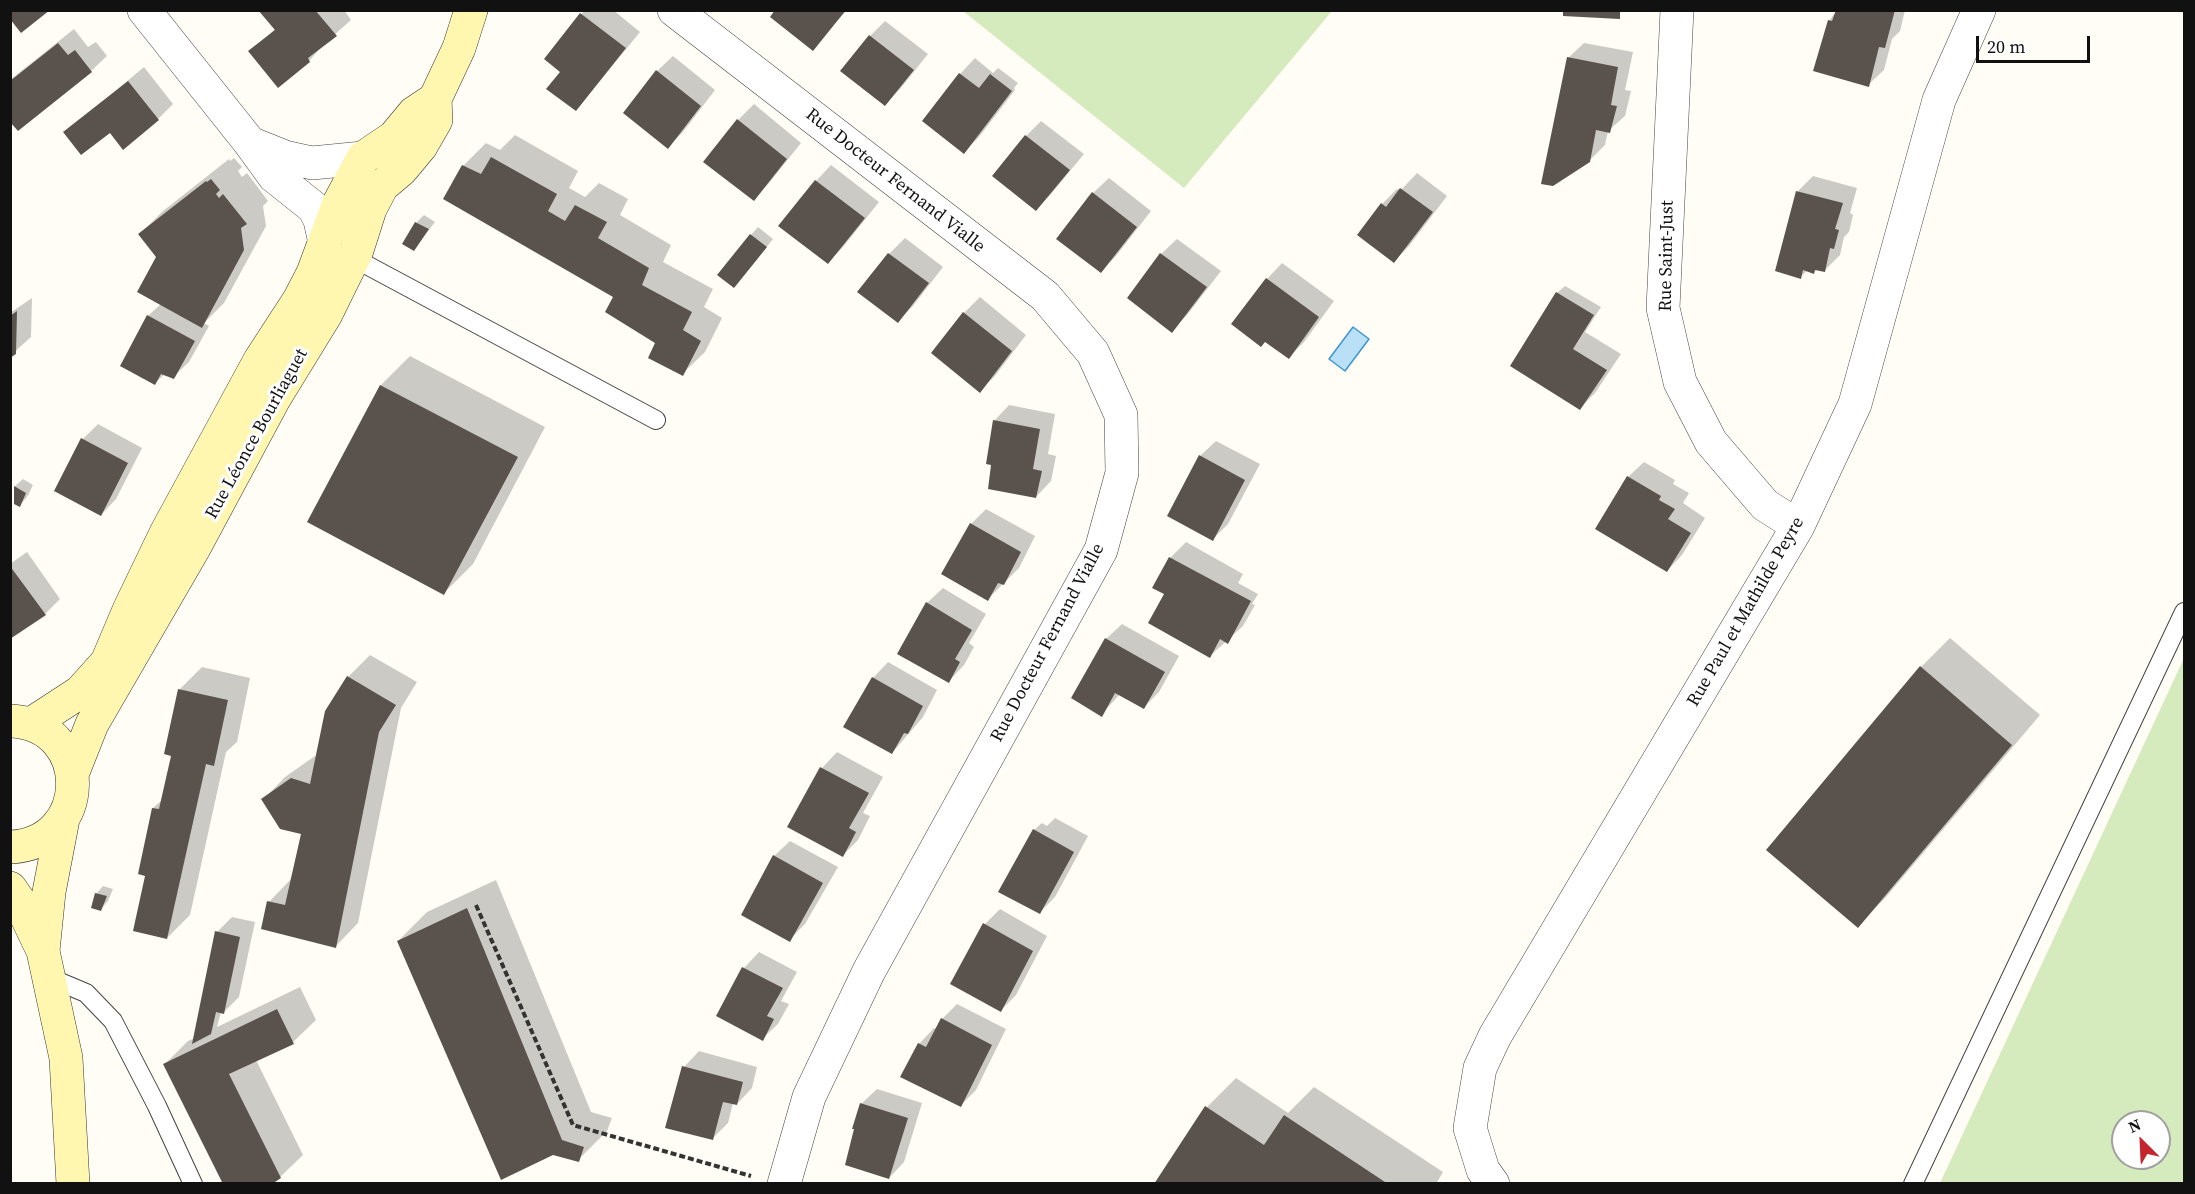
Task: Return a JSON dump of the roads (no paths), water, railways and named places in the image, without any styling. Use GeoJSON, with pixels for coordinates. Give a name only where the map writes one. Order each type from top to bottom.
{"type":"FeatureCollection","features":[{"type":"Feature","properties":{"kind":"main road","name":"Rue Léonce Bourliaguet"},"geometry":{"type":"LineString","coordinates":[[73,772],[92,724],[180,541],[263,386],[326,314],[354,259],[370,209],[382,186],[401,170],[421,146],[436,120],[435,99],[459,48],[471,10]]}},
{"type":"Feature","properties":{"kind":"main road","name":"Rue Léonce Bourliaguet"},"geometry":{"type":"LineString","coordinates":[[263,386],[260,360],[299,300],[325,243],[339,203],[363,158],[394,137],[414,113],[435,99]]}},
{"type":"Feature","properties":{"kind":"main road","name":"Rue Léonce Bourliaguet"},"geometry":{"type":"LineString","coordinates":[[21,723],[80,692],[107,662],[129,610],[180,541]]}},
{"type":"Feature","properties":{"kind":"main road"},"geometry":{"type":"LineString","coordinates":[[21,723],[51,735],[65,751],[73,772],[74,788],[63,819],[49,892],[45,964]]}},
{"type":"Feature","properties":{"kind":"main road"},"geometry":{"type":"LineString","coordinates":[[10,847],[32,843],[50,834],[63,819]]}},
{"type":"Feature","properties":{"kind":"main road"},"geometry":{"type":"LineString","coordinates":[[15,894],[45,964],[66,1058],[69,1093],[68,1174]]}},
{"type":"Feature","properties":{"kind":"street"},"geometry":{"type":"LineString","coordinates":[[144,10],[274,176],[314,208],[320,220],[325,243]]}},
{"type":"Feature","properties":{"kind":"street","name":"Rue Docteur Fernand Vialle"},"geometry":{"type":"LineString","coordinates":[[674,10],[1045,296],[1093,353],[1121,416],[1122,473],[1101,549],[869,971],[770,1180]]}},
{"type":"Feature","properties":{"kind":"street","name":"Rue Saint-Just"},"geometry":{"type":"LineString","coordinates":[[1677,10],[1663,308],[1680,382],[1711,442],[1764,506],[1798,526]]}},
{"type":"Feature","properties":{"kind":"street","name":"Rue Paul et Mathilde Peyre"},"geometry":{"type":"LineString","coordinates":[[1492,1184],[1484,1170],[1470,1128],[1480,1068],[1495,1036],[1798,526],[1855,404],[1939,100],[1979,10]]}},
{"type":"Feature","properties":{"kind":"street"},"geometry":{"type":"LineString","coordinates":[[250,143],[285,157],[312,163],[363,158]]}},
{"type":"Feature","properties":{"kind":"lane"},"geometry":{"type":"LineString","coordinates":[[325,243],[656,420]]}},
{"type":"Feature","properties":{"kind":"lane"},"geometry":{"type":"LineString","coordinates":[[1913,1184],[2184,612]]}},
{"type":"Feature","properties":{"kind":"lane"},"geometry":{"type":"LineString","coordinates":[[45,964],[86,993],[113,1021],[194,1184]]}},
{"type":"Feature","properties":{"kind":"water"},"geometry":{"type":"Polygon","coordinates":[[[1353,327],[1369,339],[1345,371],[1329,359],[1353,327]]]}}]}
